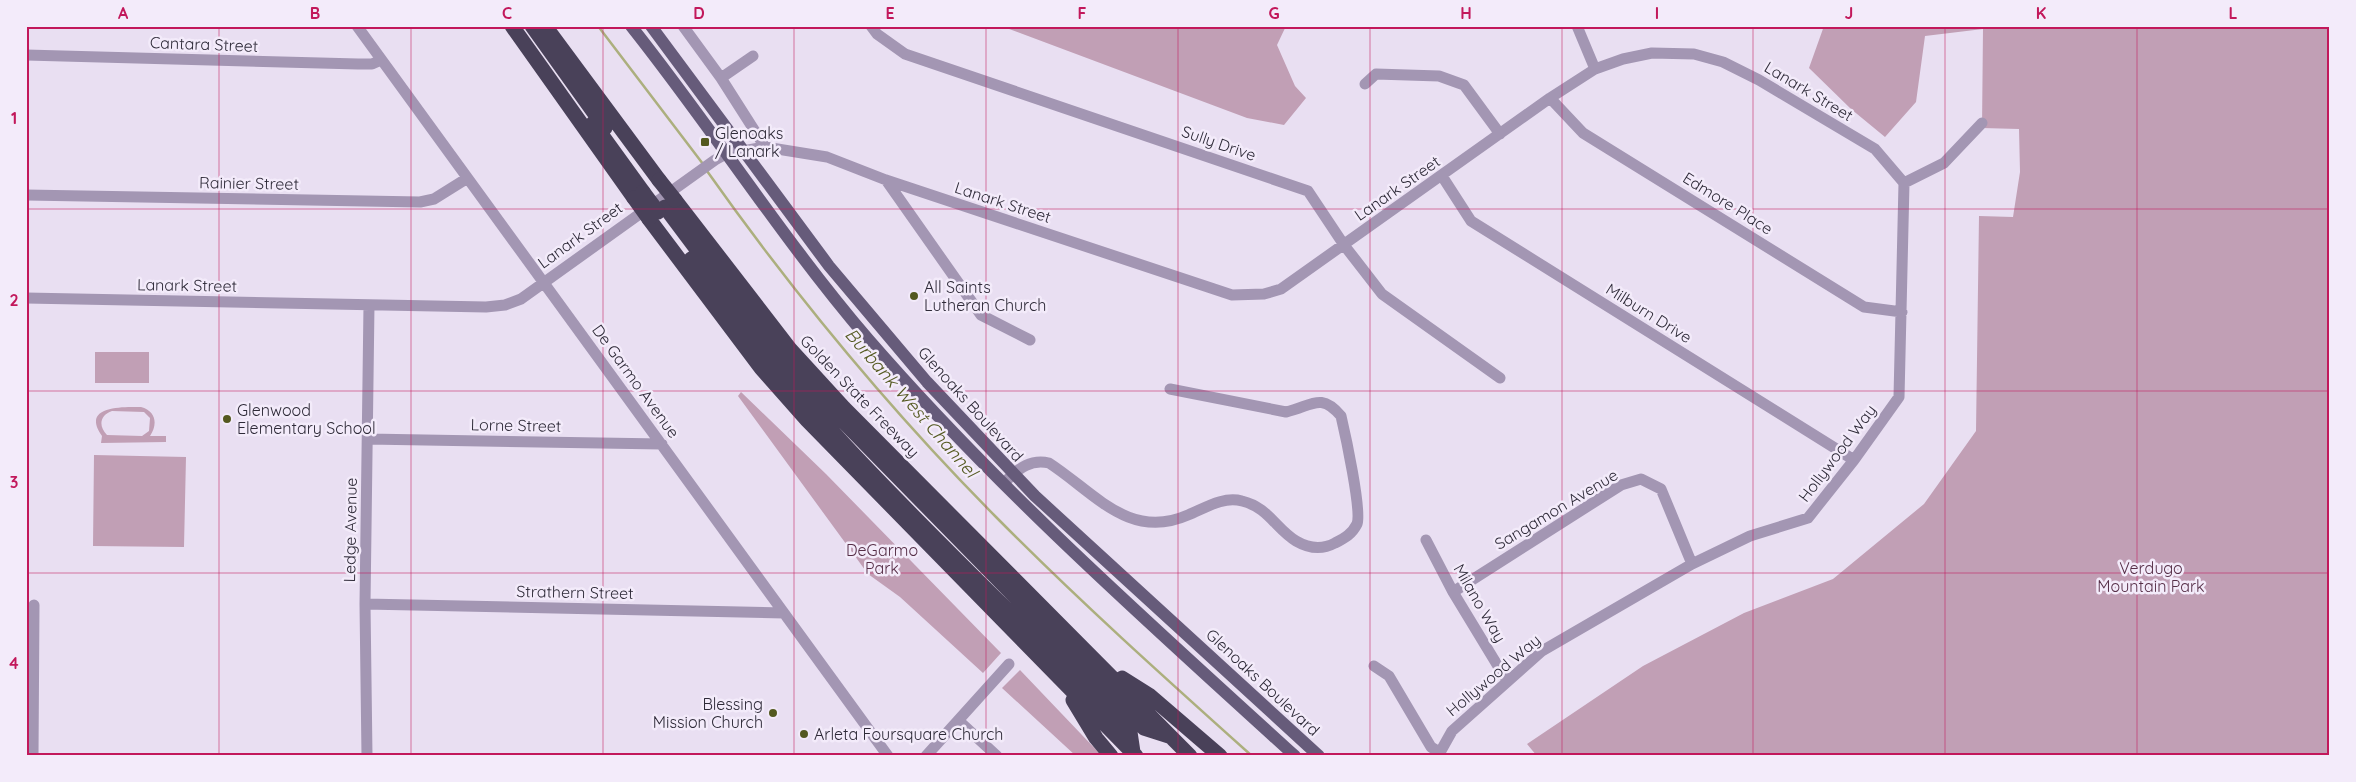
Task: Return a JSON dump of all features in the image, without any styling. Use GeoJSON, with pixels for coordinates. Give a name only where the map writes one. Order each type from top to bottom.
{"type":"FeatureCollection","features":[{"type":"Feature","properties":{"kind":"highway","name":"Golden State Freeway"},"geometry":{"type":"LineString","coordinates":[[512,26],[647,189],[662,210],[790,350],[851,415],[1190,756]]}},
{"type":"Feature","properties":{"kind":"highway"},"geometry":{"type":"LineString","coordinates":[[524,26],[647,189]]}},
{"type":"Feature","properties":{"kind":"highway"},"geometry":{"type":"LineString","coordinates":[[532,26],[647,189]]}},
{"type":"Feature","properties":{"kind":"highway","name":"Golden State Freeway"},"geometry":{"type":"LineString","coordinates":[[545,26],[760,368],[807,420],[1134,754]]}},
{"type":"Feature","properties":{"kind":"highway"},"geometry":{"type":"LineString","coordinates":[[662,210],[814,394],[1144,728],[1171,736]]}},
{"type":"Feature","properties":{"kind":"highway"},"geometry":{"type":"LineString","coordinates":[[662,210],[730,312],[800,396],[928,530],[1130,732],[1134,754]]}},
{"type":"Feature","properties":{"kind":"highway"},"geometry":{"type":"LineString","coordinates":[[1102,666],[1149,695],[1220,756]]}},
{"type":"Feature","properties":{"kind":"highway"},"geometry":{"type":"LineString","coordinates":[[1062,682],[1096,738],[1111,756]]}},
{"type":"Feature","properties":{"kind":"main road","name":"Glenoaks Boulevard"},"geometry":{"type":"LineString","coordinates":[[631,26],[720,157],[868,338],[1002,484],[1055,536],[1295,756]]}},
{"type":"Feature","properties":{"kind":"main road","name":"Glenoaks Boulevard"},"geometry":{"type":"LineString","coordinates":[[651,26],[829,266],[927,382],[1013,474],[1319,756]]}},
{"type":"Feature","properties":{"kind":"main road"},"geometry":{"type":"LineString","coordinates":[[1257,721],[1268,710]]}},
{"type":"Feature","properties":{"kind":"street","name":"De Garmo Avenue"},"geometry":{"type":"LineString","coordinates":[[356,26],[888,756]]}},
{"type":"Feature","properties":{"kind":"street"},"geometry":{"type":"LineString","coordinates":[[683,26],[721,78],[765,147]]}},
{"type":"Feature","properties":{"kind":"street","name":"Sully Drive"},"geometry":{"type":"LineString","coordinates":[[871,26],[877,34],[905,54],[1308,191],[1344,245],[1382,294],[1500,378]]}},
{"type":"Feature","properties":{"kind":"street"},"geometry":{"type":"LineString","coordinates":[[1577,26],[1595,69]]}},
{"type":"Feature","properties":{"kind":"street","name":"Lanark Street"},"geometry":{"type":"LineString","coordinates":[[26,298],[369,305],[505,305],[521,299],[695,172],[720,157],[744,150],[765,147],[827,157],[886,180],[1232,295],[1264,294],[1280,289],[1550,98],[1595,69],[1623,59],[1652,53],[1694,54],[1723,62],[1759,80],[1875,149],[1904,182]]}},
{"type":"Feature","properties":{"kind":"street","name":"Cantara Street"},"geometry":{"type":"LineString","coordinates":[[26,55],[358,64],[372,64],[381,60]]}},
{"type":"Feature","properties":{"kind":"street"},"geometry":{"type":"LineString","coordinates":[[721,78],[753,56]]}},
{"type":"Feature","properties":{"kind":"street"},"geometry":{"type":"LineString","coordinates":[[1365,84],[1376,74],[1439,76],[1464,85],[1500,134]]}},
{"type":"Feature","properties":{"kind":"street","name":"Edmore Place"},"geometry":{"type":"LineString","coordinates":[[1550,98],[1583,133],[1864,307],[1902,312]]}},
{"type":"Feature","properties":{"kind":"street"},"geometry":{"type":"LineString","coordinates":[[1904,182],[1944,163],[1982,123]]}},
{"type":"Feature","properties":{"kind":"street","name":"Milburn Drive"},"geometry":{"type":"LineString","coordinates":[[1442,176],[1470,221],[1854,460]]}},
{"type":"Feature","properties":{"kind":"street","name":"Rainier Street"},"geometry":{"type":"LineString","coordinates":[[26,195],[420,202],[434,199],[466,179]]}},
{"type":"Feature","properties":{"kind":"street"},"geometry":{"type":"LineString","coordinates":[[886,180],[981,315],[1030,340]]}},
{"type":"Feature","properties":{"kind":"street","name":"Hollywood Way"},"geometry":{"type":"LineString","coordinates":[[1438,754],[1452,731],[1542,651],[1692,564],[1750,536],[1808,518],[1854,460],[1899,398],[1904,182]]}},
{"type":"Feature","properties":{"kind":"street","name":"Ledge Avenue"},"geometry":{"type":"LineString","coordinates":[[367,756],[365,604],[369,305]]}},
{"type":"Feature","properties":{"kind":"street"},"geometry":{"type":"LineString","coordinates":[[1002,484],[1013,474],[1035,462],[1049,463],[1121,515],[1148,524],[1176,520],[1224,500],[1242,501],[1256,506],[1274,519],[1294,540],[1309,548],[1330,546],[1349,536],[1358,522],[1349,451],[1341,416],[1333,407],[1325,402],[1312,403],[1286,412],[1170,390]]}},
{"type":"Feature","properties":{"kind":"street","name":"Lorne Street"},"geometry":{"type":"LineString","coordinates":[[368,439],[662,444]]}},
{"type":"Feature","properties":{"kind":"street","name":"Sangamon Avenue"},"geometry":{"type":"LineString","coordinates":[[1453,592],[1620,486],[1641,479],[1661,489],[1692,564]]}},
{"type":"Feature","properties":{"kind":"street","name":"Milano Way"},"geometry":{"type":"LineString","coordinates":[[1426,540],[1453,592],[1507,681]]}},
{"type":"Feature","properties":{"kind":"street"},"geometry":{"type":"LineString","coordinates":[[33,756],[34,604]]}},
{"type":"Feature","properties":{"kind":"street","name":"Strathern Street"},"geometry":{"type":"LineString","coordinates":[[365,604],[784,613]]}},
{"type":"Feature","properties":{"kind":"street"},"geometry":{"type":"LineString","coordinates":[[926,756],[1009,664]]}},
{"type":"Feature","properties":{"kind":"street"},"geometry":{"type":"LineString","coordinates":[[1374,666],[1389,676],[1431,747],[1438,754]]}},
{"type":"Feature","properties":{"kind":"street"},"geometry":{"type":"LineString","coordinates":[[959,721],[997,756]]}},
{"type":"Feature","properties":{"kind":"green space"},"geometry":{"type":"Polygon","coordinates":[[[1001,26],[1286,26],[1277,45],[1295,86],[1306,98],[1284,125],[1247,118],[1001,26]]]}},
{"type":"Feature","properties":{"kind":"green space","name":"Verdugo Mountain Park"},"geometry":{"type":"Polygon","coordinates":[[[1824,26],[2330,26],[2330,756],[1537,756],[1527,744],[1643,666],[1744,613],[1833,579],[1924,504],[1976,431],[1979,216],[2013,217],[2020,172],[2019,129],[1982,128],[1983,29],[1925,36],[1916,102],[1885,137],[1851,109],[1809,68],[1824,26]]]}},
{"type":"Feature","properties":{"kind":"green space"},"geometry":{"type":"Polygon","coordinates":[[[95,352],[149,352],[149,383],[95,383],[95,352]]]}},
{"type":"Feature","properties":{"kind":"green space","name":"DeGarmo Park"},"geometry":{"type":"Polygon","coordinates":[[[741,392],[826,474],[1001,653],[983,673],[900,597],[868,574],[738,396],[741,392]]]}},
{"type":"Feature","properties":{"kind":"green space"},"geometry":{"type":"Polygon","coordinates":[[[141,407],[150,412],[154,418],[155,423],[150,436],[166,436],[166,442],[101,443],[102,436],[97,426],[96,418],[100,413],[115,408],[141,407]],[[112,411],[103,418],[102,428],[107,435],[142,436],[149,431],[150,418],[144,412],[112,411]]]}},
{"type":"Feature","properties":{"kind":"green space"},"geometry":{"type":"Polygon","coordinates":[[[94,455],[186,457],[184,547],[93,546],[94,455]]]}},
{"type":"Feature","properties":{"kind":"green space"},"geometry":{"type":"Polygon","coordinates":[[[1020,670],[1102,756],[1076,756],[1002,688],[1020,670]]]}},
{"type":"Feature","properties":{"kind":"waterway","name":"Burbank West Channel"},"geometry":{"type":"LineString","coordinates":[[598,26],[703,164]]}},
{"type":"Feature","properties":{"kind":"waterway","name":"Burbank West Channel"},"geometry":{"type":"LineString","coordinates":[[707,171],[774,262],[844,350],[918,435],[996,517],[1090,609],[1252,756]]}},
{"type":"Feature","properties":{"kind":"place","name":"Glenoaks / Lanark"},"geometry":{"type":"Point","coordinates":[705,142]}},
{"type":"Feature","properties":{"kind":"place","name":"All Saints Lutheran Church"},"geometry":{"type":"Point","coordinates":[914,296]}},
{"type":"Feature","properties":{"kind":"place","name":"Glenwood Elementary School"},"geometry":{"type":"Point","coordinates":[227,419]}},
{"type":"Feature","properties":{"kind":"place","name":"Blessing Mission Church"},"geometry":{"type":"Point","coordinates":[773,713]}},
{"type":"Feature","properties":{"kind":"place","name":"Arleta Foursquare Church"},"geometry":{"type":"Point","coordinates":[804,734]}}]}
